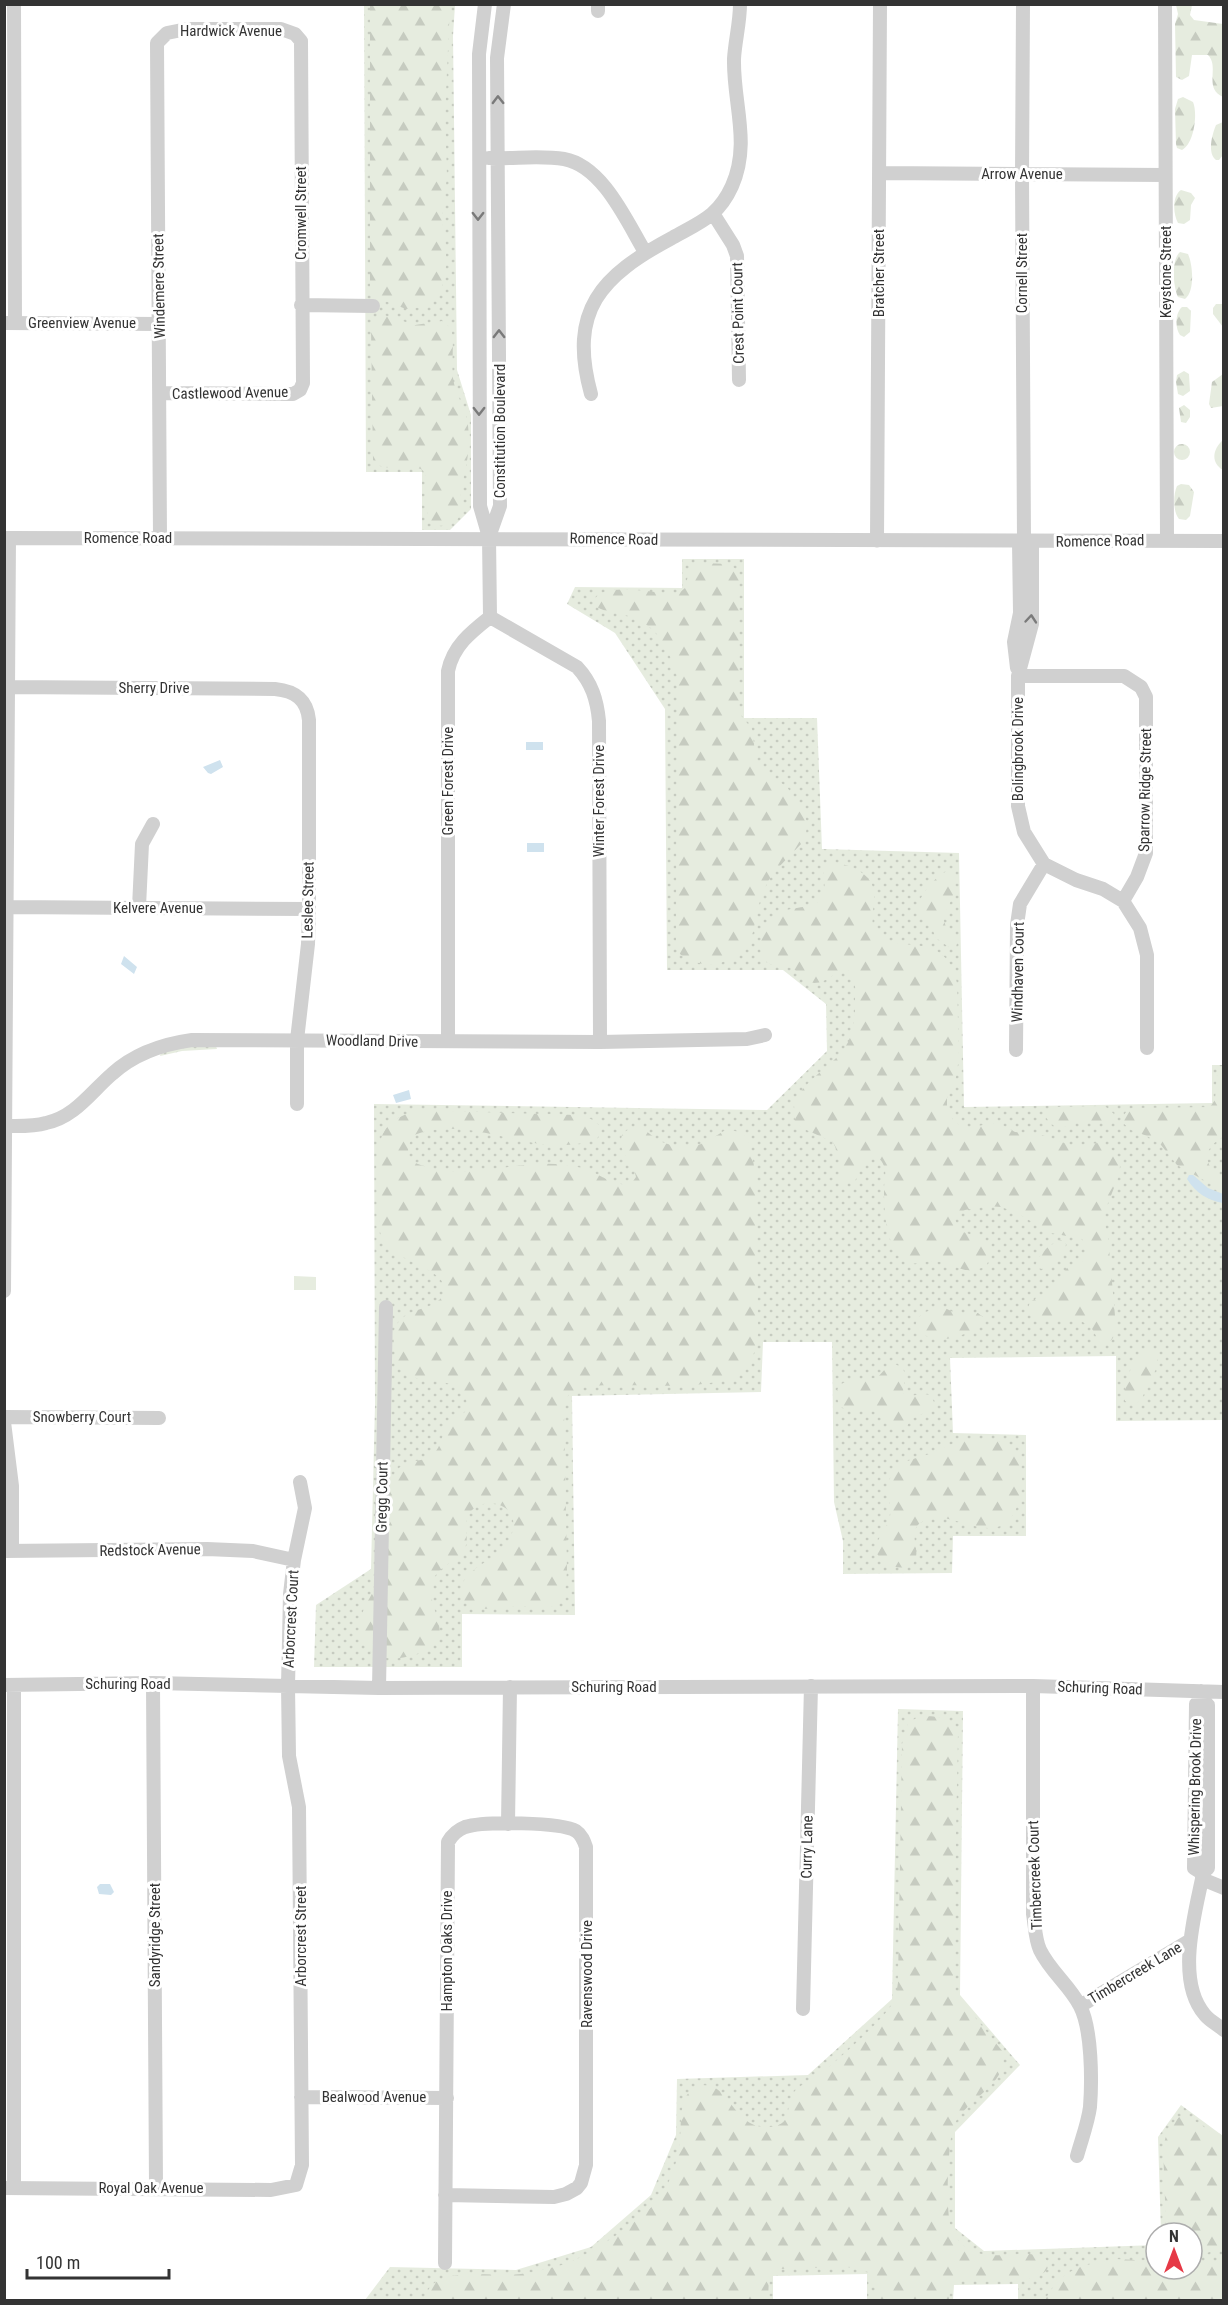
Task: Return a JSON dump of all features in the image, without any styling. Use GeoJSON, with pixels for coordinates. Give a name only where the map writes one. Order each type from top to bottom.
{"type":"FeatureCollection","features":[{"type":"Feature","properties":{"kind":"street"},"geometry":{"type":"LineString","coordinates":[[10,323],[15,4]]}},
{"type":"Feature","properties":{"kind":"street","name":"Constitution Boulevard"},"geometry":{"type":"LineString","coordinates":[[485,4],[479,54],[480,506],[489,537]]}},
{"type":"Feature","properties":{"kind":"street","name":"Constitution Boulevard"},"geometry":{"type":"LineString","coordinates":[[489,537],[500,506],[497,58],[504,4]]}},
{"type":"Feature","properties":{"kind":"street"},"geometry":{"type":"LineString","coordinates":[[591,394],[583,348],[585,321],[603,287],[613,276],[645,252],[714,215],[732,186],[741,159],[742,131],[734,58],[740,4]]}},
{"type":"Feature","properties":{"kind":"street","name":"Bratcher Street"},"geometry":{"type":"LineString","coordinates":[[877,541],[880,4]]}},
{"type":"Feature","properties":{"kind":"street","name":"Cornell Street"},"geometry":{"type":"LineString","coordinates":[[1023,4],[1025,542]]}},
{"type":"Feature","properties":{"kind":"street","name":"Keystone Street"},"geometry":{"type":"LineString","coordinates":[[1165,4],[1167,540]]}},
{"type":"Feature","properties":{"kind":"street","name":"Hardwick Avenue"},"geometry":{"type":"LineString","coordinates":[[164,36],[187,29],[281,29],[290,31],[298,37]]}},
{"type":"Feature","properties":{"kind":"street","name":"Windemere Street"},"geometry":{"type":"LineString","coordinates":[[160,538],[157,44],[164,36]]}},
{"type":"Feature","properties":{"kind":"street","name":"Cromwell Street"},"geometry":{"type":"LineString","coordinates":[[298,37],[301,41],[303,383],[300,390]]}},
{"type":"Feature","properties":{"kind":"street"},"geometry":{"type":"LineString","coordinates":[[478,158],[567,159],[584,167],[603,185],[645,252]]}},
{"type":"Feature","properties":{"kind":"street","name":"Arrow Avenue"},"geometry":{"type":"LineString","coordinates":[[879,173],[1165,175]]}},
{"type":"Feature","properties":{"kind":"street","name":"Crest Point Court"},"geometry":{"type":"LineString","coordinates":[[714,215],[734,245],[737,256],[739,380]]}},
{"type":"Feature","properties":{"kind":"street"},"geometry":{"type":"LineString","coordinates":[[301,304],[373,306]]}},
{"type":"Feature","properties":{"kind":"street","name":"Greenview Avenue"},"geometry":{"type":"LineString","coordinates":[[10,323],[159,324]]}},
{"type":"Feature","properties":{"kind":"street","name":"Castlewood Avenue"},"geometry":{"type":"LineString","coordinates":[[160,393],[293,394],[300,390]]}},
{"type":"Feature","properties":{"kind":"street"},"geometry":{"type":"LineString","coordinates":[[489,537],[490,617]]}},
{"type":"Feature","properties":{"kind":"street","name":"Romence Road"},"geometry":{"type":"LineString","coordinates":[[7,538],[489,537],[1025,542],[1224,541]]}},
{"type":"Feature","properties":{"kind":"street"},"geometry":{"type":"LineString","coordinates":[[4,1291],[7,538]]}},
{"type":"Feature","properties":{"kind":"street","name":"Bolingbrook Drive"},"geometry":{"type":"LineString","coordinates":[[1025,542],[1032,624],[1018,676],[1018,807],[1024,832],[1044,864]]}},
{"type":"Feature","properties":{"kind":"street","name":"Green Forest Drive"},"geometry":{"type":"LineString","coordinates":[[448,1041],[448,671],[452,656],[465,638],[490,617]]}},
{"type":"Feature","properties":{"kind":"street","name":"Winter Forest Drive"},"geometry":{"type":"LineString","coordinates":[[490,617],[578,667],[587,679],[597,702],[599,721],[600,1042]]}},
{"type":"Feature","properties":{"kind":"street","name":"Sparrow Ridge Street"},"geometry":{"type":"LineString","coordinates":[[1018,676],[1124,676],[1141,687],[1146,697],[1146,853],[1137,877],[1123,901]]}},
{"type":"Feature","properties":{"kind":"street","name":"Sherry Drive"},"geometry":{"type":"LineString","coordinates":[[7,687],[275,689],[292,692],[300,697]]}},
{"type":"Feature","properties":{"kind":"street","name":"Leslee Street"},"geometry":{"type":"LineString","coordinates":[[297,1104],[297,1040],[308,945],[309,909],[309,720],[307,707],[300,697]]}},
{"type":"Feature","properties":{"kind":"street"},"geometry":{"type":"LineString","coordinates":[[139,907],[142,844],[153,824]]}},
{"type":"Feature","properties":{"kind":"street"},"geometry":{"type":"LineString","coordinates":[[1044,864],[1076,880],[1103,889],[1123,901],[1140,928],[1147,955],[1147,1048]]}},
{"type":"Feature","properties":{"kind":"street","name":"Windhaven Court"},"geometry":{"type":"LineString","coordinates":[[1016,1050],[1017,925],[1020,904],[1044,864]]}},
{"type":"Feature","properties":{"kind":"street","name":"Kelvere Avenue"},"geometry":{"type":"LineString","coordinates":[[6,907],[309,909]]}},
{"type":"Feature","properties":{"kind":"street","name":"Woodland Drive"},"geometry":{"type":"LineString","coordinates":[[5,1126],[47,1123],[60,1118],[86,1101],[112,1073],[128,1062],[157,1047],[175,1042],[213,1039],[600,1042],[747,1039],[765,1035]]}},
{"type":"Feature","properties":{"kind":"street","name":"Gregg Court"},"geometry":{"type":"LineString","coordinates":[[379,1688],[386,1306]]}},
{"type":"Feature","properties":{"kind":"street","name":"Snowberry Court"},"geometry":{"type":"LineString","coordinates":[[4,1417],[159,1418]]}},
{"type":"Feature","properties":{"kind":"street"},"geometry":{"type":"LineString","coordinates":[[4,1422],[12,1486],[8,1551]]}},
{"type":"Feature","properties":{"kind":"street","name":"Arborcrest Court"},"geometry":{"type":"LineString","coordinates":[[288,1686],[290,1594],[294,1560],[305,1508],[300,1482]]}},
{"type":"Feature","properties":{"kind":"street","name":"Redstock Avenue"},"geometry":{"type":"LineString","coordinates":[[8,1551],[230,1550],[253,1551],[294,1560]]}},
{"type":"Feature","properties":{"kind":"street","name":"Schuring Road"},"geometry":{"type":"LineString","coordinates":[[9,1685],[153,1683],[379,1688],[1033,1686],[1201,1696],[1224,1692]]}},
{"type":"Feature","properties":{"kind":"street","name":"Sandyridge Street"},"geometry":{"type":"LineString","coordinates":[[153,1683],[156,2187]]}},
{"type":"Feature","properties":{"kind":"street"},"geometry":{"type":"LineString","coordinates":[[9,1685],[9,2188]]}},
{"type":"Feature","properties":{"kind":"street","name":"Arborcrest Street"},"geometry":{"type":"LineString","coordinates":[[288,1686],[289,1756],[299,1807],[302,2165],[296,2185]]}},
{"type":"Feature","properties":{"kind":"street","name":"Curry Lane"},"geometry":{"type":"LineString","coordinates":[[803,2009],[811,1686]]}},
{"type":"Feature","properties":{"kind":"street","name":"Timbercreek Court"},"geometry":{"type":"LineString","coordinates":[[1033,1686],[1033,1902],[1036,1934],[1039,1948],[1048,1964],[1080,2006],[1089,2040],[1090,2108],[1077,2156]]}},
{"type":"Feature","properties":{"kind":"street"},"geometry":{"type":"LineString","coordinates":[[508,1824],[510,1687]]}},
{"type":"Feature","properties":{"kind":"street","name":"Whispering Brook Drive"},"geometry":{"type":"LineString","coordinates":[[1201,1696],[1208,1704],[1208,1868],[1202,1876],[1189,1941],[1192,1984],[1196,2002],[1206,2016],[1224,2030]]}},
{"type":"Feature","properties":{"kind":"street","name":"Hampton Oaks Drive"},"geometry":{"type":"LineString","coordinates":[[445,2263],[448,1842],[457,1831],[469,1826],[508,1824]]}},
{"type":"Feature","properties":{"kind":"street","name":"Ravenswood Drive"},"geometry":{"type":"LineString","coordinates":[[445,2195],[554,2197],[577,2188],[581,2183],[586,2165],[586,1847],[580,1835],[566,1826],[508,1824]]}},
{"type":"Feature","properties":{"kind":"street"},"geometry":{"type":"LineString","coordinates":[[1202,1876],[1224,1888]]}},
{"type":"Feature","properties":{"kind":"street","name":"Timbercreek Lane"},"geometry":{"type":"LineString","coordinates":[[1080,2006],[1189,1941]]}},
{"type":"Feature","properties":{"kind":"street","name":"Bealwood Avenue"},"geometry":{"type":"LineString","coordinates":[[302,2097],[447,2098]]}},
{"type":"Feature","properties":{"kind":"street","name":"Royal Oak Avenue"},"geometry":{"type":"LineString","coordinates":[[9,2188],[156,2187],[271,2190],[296,2185]]}},
{"type":"Feature","properties":{"kind":"green space"},"geometry":{"type":"Polygon","coordinates":[[[364,5],[455,5],[453,36],[457,370],[471,415],[471,509],[450,530],[422,530],[422,472],[366,472],[364,5]]]}},
{"type":"Feature","properties":{"kind":"green space"},"geometry":{"type":"Polygon","coordinates":[[[370,5],[450,5],[445,115],[447,176],[442,219],[446,266],[441,293],[424,307],[406,309],[380,299],[373,294],[370,288],[370,5]]]}},
{"type":"Feature","properties":{"kind":"green space"},"geometry":{"type":"Polygon","coordinates":[[[1176,5],[1192,5],[1190,15],[1194,20],[1223,24],[1223,97],[1214,88],[1213,65],[1208,55],[1192,55],[1189,76],[1182,80],[1176,77],[1175,24],[1178,14],[1176,5]]]}},
{"type":"Feature","properties":{"kind":"green space"},"geometry":{"type":"Polygon","coordinates":[[[1183,97],[1193,102],[1195,114],[1192,135],[1182,150],[1177,148],[1176,144],[1175,109],[1178,99],[1183,97]]]}},
{"type":"Feature","properties":{"kind":"green space"},"geometry":{"type":"Polygon","coordinates":[[[1223,122],[1223,155],[1216,160],[1211,148],[1212,139],[1216,125],[1223,122]]]}},
{"type":"Feature","properties":{"kind":"green space"},"geometry":{"type":"Polygon","coordinates":[[[1181,190],[1191,193],[1195,198],[1191,205],[1190,220],[1184,224],[1178,223],[1174,210],[1176,196],[1181,190]]]}},
{"type":"Feature","properties":{"kind":"green space"},"geometry":{"type":"Polygon","coordinates":[[[1180,252],[1188,254],[1192,271],[1192,285],[1185,299],[1178,297],[1174,280],[1175,261],[1180,252]]]}},
{"type":"Feature","properties":{"kind":"green space"},"geometry":{"type":"Polygon","coordinates":[[[1216,304],[1223,304],[1223,327],[1213,314],[1216,304]]]}},
{"type":"Feature","properties":{"kind":"green space"},"geometry":{"type":"Polygon","coordinates":[[[1182,307],[1187,307],[1191,311],[1190,332],[1184,337],[1178,332],[1177,325],[1178,313],[1182,307]]]}},
{"type":"Feature","properties":{"kind":"green space"},"geometry":{"type":"Polygon","coordinates":[[[384,315],[415,325],[442,321],[451,328],[453,378],[467,420],[469,442],[461,489],[461,513],[459,518],[451,524],[441,526],[428,521],[425,473],[421,469],[383,467],[373,460],[371,327],[374,319],[384,315]]]}},
{"type":"Feature","properties":{"kind":"green space"},"geometry":{"type":"Polygon","coordinates":[[[1184,371],[1189,374],[1190,391],[1183,396],[1178,394],[1176,382],[1177,375],[1184,371]]]}},
{"type":"Feature","properties":{"kind":"green space"},"geometry":{"type":"Polygon","coordinates":[[[1223,374],[1223,406],[1211,408],[1209,404],[1212,382],[1223,374]]]}},
{"type":"Feature","properties":{"kind":"green space"},"geometry":{"type":"Polygon","coordinates":[[[1184,405],[1190,410],[1190,417],[1186,423],[1181,422],[1179,408],[1184,405]]]}},
{"type":"Feature","properties":{"kind":"green space"},"geometry":{"type":"Polygon","coordinates":[[[1223,440],[1223,470],[1216,463],[1214,455],[1223,440]]]}},
{"type":"Feature","properties":{"kind":"green space"},"geometry":{"type":"Polygon","coordinates":[[[1179,444],[1185,444],[1190,452],[1188,458],[1179,460],[1174,455],[1174,449],[1179,444]]]}},
{"type":"Feature","properties":{"kind":"green space"},"geometry":{"type":"Polygon","coordinates":[[[1189,485],[1194,492],[1190,516],[1186,520],[1179,519],[1175,508],[1174,499],[1177,486],[1189,485]]]}},
{"type":"Feature","properties":{"kind":"green space"},"geometry":{"type":"Polygon","coordinates":[[[682,559],[744,559],[744,718],[817,718],[822,849],[959,853],[964,1107],[1212,1103],[1212,1065],[1223,1065],[1223,1420],[1116,1421],[1116,1356],[950,1358],[953,1433],[1026,1435],[1026,1536],[953,1536],[952,1573],[843,1574],[843,1541],[834,1502],[832,1342],[763,1342],[761,1392],[572,1396],[575,1615],[462,1614],[462,1667],[314,1667],[316,1605],[371,1569],[375,1405],[374,1104],[767,1110],[827,1051],[826,1004],[783,970],[667,970],[665,709],[615,633],[567,604],[575,587],[682,588],[682,559]]]}},
{"type":"Feature","properties":{"kind":"green space"},"geometry":{"type":"Polygon","coordinates":[[[702,563],[728,564],[739,571],[739,713],[752,729],[756,759],[765,772],[787,787],[804,812],[807,823],[802,843],[774,872],[767,883],[756,912],[749,944],[743,953],[716,965],[689,961],[680,954],[676,946],[677,676],[670,655],[660,638],[645,624],[593,604],[597,596],[617,590],[678,594],[685,588],[691,569],[702,563]]]}},
{"type":"Feature","properties":{"kind":"green space"},"geometry":{"type":"Polygon","coordinates":[[[831,862],[858,870],[872,884],[874,891],[873,928],[883,939],[931,948],[942,954],[951,965],[957,983],[959,1058],[956,1077],[947,1098],[947,1106],[953,1120],[969,1128],[992,1123],[1002,1125],[1015,1132],[1042,1135],[1073,1146],[1098,1143],[1112,1150],[1117,1157],[1120,1166],[1119,1175],[1103,1216],[1108,1237],[1116,1327],[1114,1337],[1110,1341],[1100,1343],[1091,1327],[1081,1321],[1038,1321],[1027,1311],[1030,1302],[1051,1289],[1067,1268],[1085,1260],[1087,1249],[1082,1239],[1051,1233],[1015,1212],[1001,1207],[988,1206],[965,1210],[958,1214],[955,1220],[961,1231],[980,1238],[991,1247],[993,1252],[986,1266],[964,1270],[940,1262],[908,1264],[895,1250],[888,1231],[884,1198],[885,1172],[881,1161],[874,1155],[866,1159],[855,1181],[844,1184],[840,1180],[840,1158],[833,1142],[802,1128],[795,1122],[794,1105],[798,1095],[838,1056],[851,1035],[854,1020],[854,980],[848,970],[814,983],[791,968],[773,965],[764,960],[761,944],[766,925],[772,917],[782,911],[817,903],[825,891],[823,866],[831,862]]]}},
{"type":"Feature","properties":{"kind":"green space"},"geometry":{"type":"Polygon","coordinates":[[[947,871],[953,874],[955,886],[953,897],[943,918],[946,927],[958,940],[956,947],[950,948],[936,938],[928,919],[916,910],[928,888],[947,871]]]}},
{"type":"Feature","properties":{"kind":"green space"},"geometry":{"type":"Polygon","coordinates":[[[216,1046],[217,1049],[182,1051],[160,1056],[161,1053],[183,1047],[216,1046]]]}},
{"type":"Feature","properties":{"kind":"green space"},"geometry":{"type":"Polygon","coordinates":[[[1223,1069],[1223,1137],[1211,1147],[1207,1158],[1212,1169],[1223,1180],[1223,1191],[1177,1165],[1161,1145],[1131,1130],[1123,1123],[1122,1118],[1128,1109],[1134,1108],[1210,1107],[1215,1100],[1217,1075],[1223,1069]]]}},
{"type":"Feature","properties":{"kind":"green space"},"geometry":{"type":"Polygon","coordinates":[[[1052,1107],[1106,1107],[1114,1114],[1109,1123],[1080,1121],[1059,1127],[1049,1122],[1044,1114],[1052,1107]]]}},
{"type":"Feature","properties":{"kind":"green space"},"geometry":{"type":"Polygon","coordinates":[[[416,1110],[576,1115],[591,1119],[599,1125],[601,1131],[597,1139],[574,1144],[550,1145],[527,1142],[459,1129],[437,1130],[414,1135],[408,1151],[411,1161],[430,1168],[469,1171],[526,1165],[565,1165],[583,1168],[612,1182],[624,1184],[631,1184],[636,1177],[621,1144],[622,1136],[627,1130],[639,1129],[665,1143],[690,1147],[705,1142],[727,1129],[743,1133],[750,1144],[756,1177],[758,1333],[751,1361],[740,1374],[729,1379],[696,1385],[590,1386],[571,1393],[564,1408],[567,1571],[561,1599],[546,1608],[523,1606],[490,1609],[474,1607],[461,1598],[464,1580],[502,1549],[508,1542],[513,1529],[513,1518],[508,1510],[500,1505],[482,1504],[468,1516],[466,1543],[463,1551],[437,1573],[432,1583],[431,1593],[440,1632],[437,1641],[429,1648],[414,1655],[391,1658],[372,1653],[362,1639],[360,1628],[363,1610],[379,1576],[389,1487],[399,1468],[424,1459],[436,1451],[447,1425],[464,1413],[467,1406],[464,1395],[458,1388],[451,1384],[410,1375],[403,1370],[396,1358],[395,1331],[399,1321],[407,1315],[434,1304],[441,1298],[444,1290],[442,1282],[436,1275],[394,1251],[385,1242],[380,1232],[377,1166],[380,1140],[391,1123],[416,1110]]]}},
{"type":"Feature","properties":{"kind":"green space"},"geometry":{"type":"Polygon","coordinates":[[[1061,1240],[1066,1244],[1057,1260],[1041,1269],[1036,1265],[1045,1250],[1061,1240]]]}},
{"type":"Feature","properties":{"kind":"green space"},"geometry":{"type":"Polygon","coordinates":[[[294,1276],[316,1277],[316,1290],[294,1290],[294,1276]]]}},
{"type":"Feature","properties":{"kind":"green space"},"geometry":{"type":"Polygon","coordinates":[[[940,1307],[959,1315],[978,1313],[985,1319],[980,1326],[953,1338],[939,1339],[927,1336],[916,1326],[918,1318],[940,1307]]]}},
{"type":"Feature","properties":{"kind":"green space"},"geometry":{"type":"Polygon","coordinates":[[[1150,1350],[1158,1354],[1158,1365],[1141,1400],[1132,1405],[1125,1401],[1127,1379],[1138,1357],[1150,1350]]]}},
{"type":"Feature","properties":{"kind":"green space"},"geometry":{"type":"Polygon","coordinates":[[[895,1364],[903,1368],[905,1375],[903,1393],[931,1396],[934,1402],[931,1410],[913,1418],[905,1428],[898,1432],[877,1413],[869,1410],[848,1410],[840,1406],[837,1389],[841,1384],[854,1380],[877,1378],[887,1367],[895,1364]]]}},
{"type":"Feature","properties":{"kind":"green space"},"geometry":{"type":"Polygon","coordinates":[[[983,1439],[1001,1442],[1017,1453],[1022,1473],[1022,1485],[1012,1517],[1006,1523],[985,1528],[951,1519],[930,1518],[916,1527],[914,1538],[916,1554],[912,1565],[902,1568],[886,1563],[875,1550],[890,1516],[889,1483],[891,1475],[905,1462],[966,1440],[983,1439]]]}},
{"type":"Feature","properties":{"kind":"green space"},"geometry":{"type":"Polygon","coordinates":[[[898,1709],[963,1711],[960,1995],[1020,2065],[955,2132],[955,2228],[984,2251],[1144,2245],[1144,2281],[1204,2281],[1204,2221],[1161,2221],[1158,2137],[1181,2105],[1223,2136],[1223,2300],[1018,2300],[1018,2284],[954,2285],[953,2300],[867,2300],[867,2274],[773,2276],[773,2300],[365,2300],[390,2267],[516,2270],[591,2247],[651,2195],[676,2135],[677,2079],[808,2075],[892,1999],[898,1709]]]}},
{"type":"Feature","properties":{"kind":"green space"},"geometry":{"type":"Polygon","coordinates":[[[930,1716],[947,1720],[952,1723],[958,1733],[953,1984],[957,1995],[1003,2052],[1003,2063],[995,2080],[965,2109],[952,2130],[948,2185],[950,2223],[962,2244],[975,2252],[989,2255],[1041,2256],[1049,2263],[1046,2271],[1025,2280],[958,2281],[950,2286],[949,2300],[877,2300],[875,2287],[868,2272],[847,2267],[778,2269],[769,2276],[768,2300],[424,2300],[431,2286],[444,2278],[465,2275],[511,2275],[537,2271],[575,2260],[602,2245],[631,2225],[654,2205],[665,2190],[678,2156],[681,2116],[688,2093],[696,2087],[707,2085],[724,2095],[746,2120],[756,2126],[778,2125],[786,2117],[793,2093],[834,2062],[887,2011],[894,1999],[898,1982],[902,1744],[908,1723],[918,1717],[930,1716]]]}},
{"type":"Feature","properties":{"kind":"green space"},"geometry":{"type":"Polygon","coordinates":[[[1179,2117],[1185,2118],[1197,2122],[1223,2142],[1223,2247],[1207,2253],[1204,2253],[1204,2221],[1166,2221],[1163,2146],[1169,2127],[1179,2117]]]}},
{"type":"Feature","properties":{"kind":"green space"},"geometry":{"type":"Polygon","coordinates":[[[1116,2259],[1144,2260],[1144,2281],[1204,2281],[1204,2262],[1223,2260],[1223,2300],[1045,2300],[1058,2281],[1074,2270],[1093,2263],[1116,2259]]]}},
{"type":"Feature","properties":{"kind":"water"},"geometry":{"type":"Polygon","coordinates":[[[526,742],[543,742],[543,750],[526,750],[526,742]]]}},
{"type":"Feature","properties":{"kind":"water"},"geometry":{"type":"Polygon","coordinates":[[[220,760],[223,767],[211,774],[203,767],[220,760]]]}},
{"type":"Feature","properties":{"kind":"water"},"geometry":{"type":"Polygon","coordinates":[[[527,843],[544,843],[544,852],[527,852],[527,843]]]}},
{"type":"Feature","properties":{"kind":"water"},"geometry":{"type":"Polygon","coordinates":[[[124,956],[137,967],[134,974],[121,964],[124,956]]]}},
{"type":"Feature","properties":{"kind":"water"},"geometry":{"type":"Polygon","coordinates":[[[409,1090],[411,1099],[396,1103],[393,1095],[409,1090]]]}},
{"type":"Feature","properties":{"kind":"water"},"geometry":{"type":"Polygon","coordinates":[[[1189,1175],[1193,1175],[1208,1188],[1223,1194],[1223,1203],[1207,1198],[1198,1192],[1187,1179],[1189,1175]]]}},
{"type":"Feature","properties":{"kind":"water"},"geometry":{"type":"Polygon","coordinates":[[[100,1884],[110,1884],[114,1892],[111,1895],[99,1894],[97,1887],[100,1884]]]}}]}
